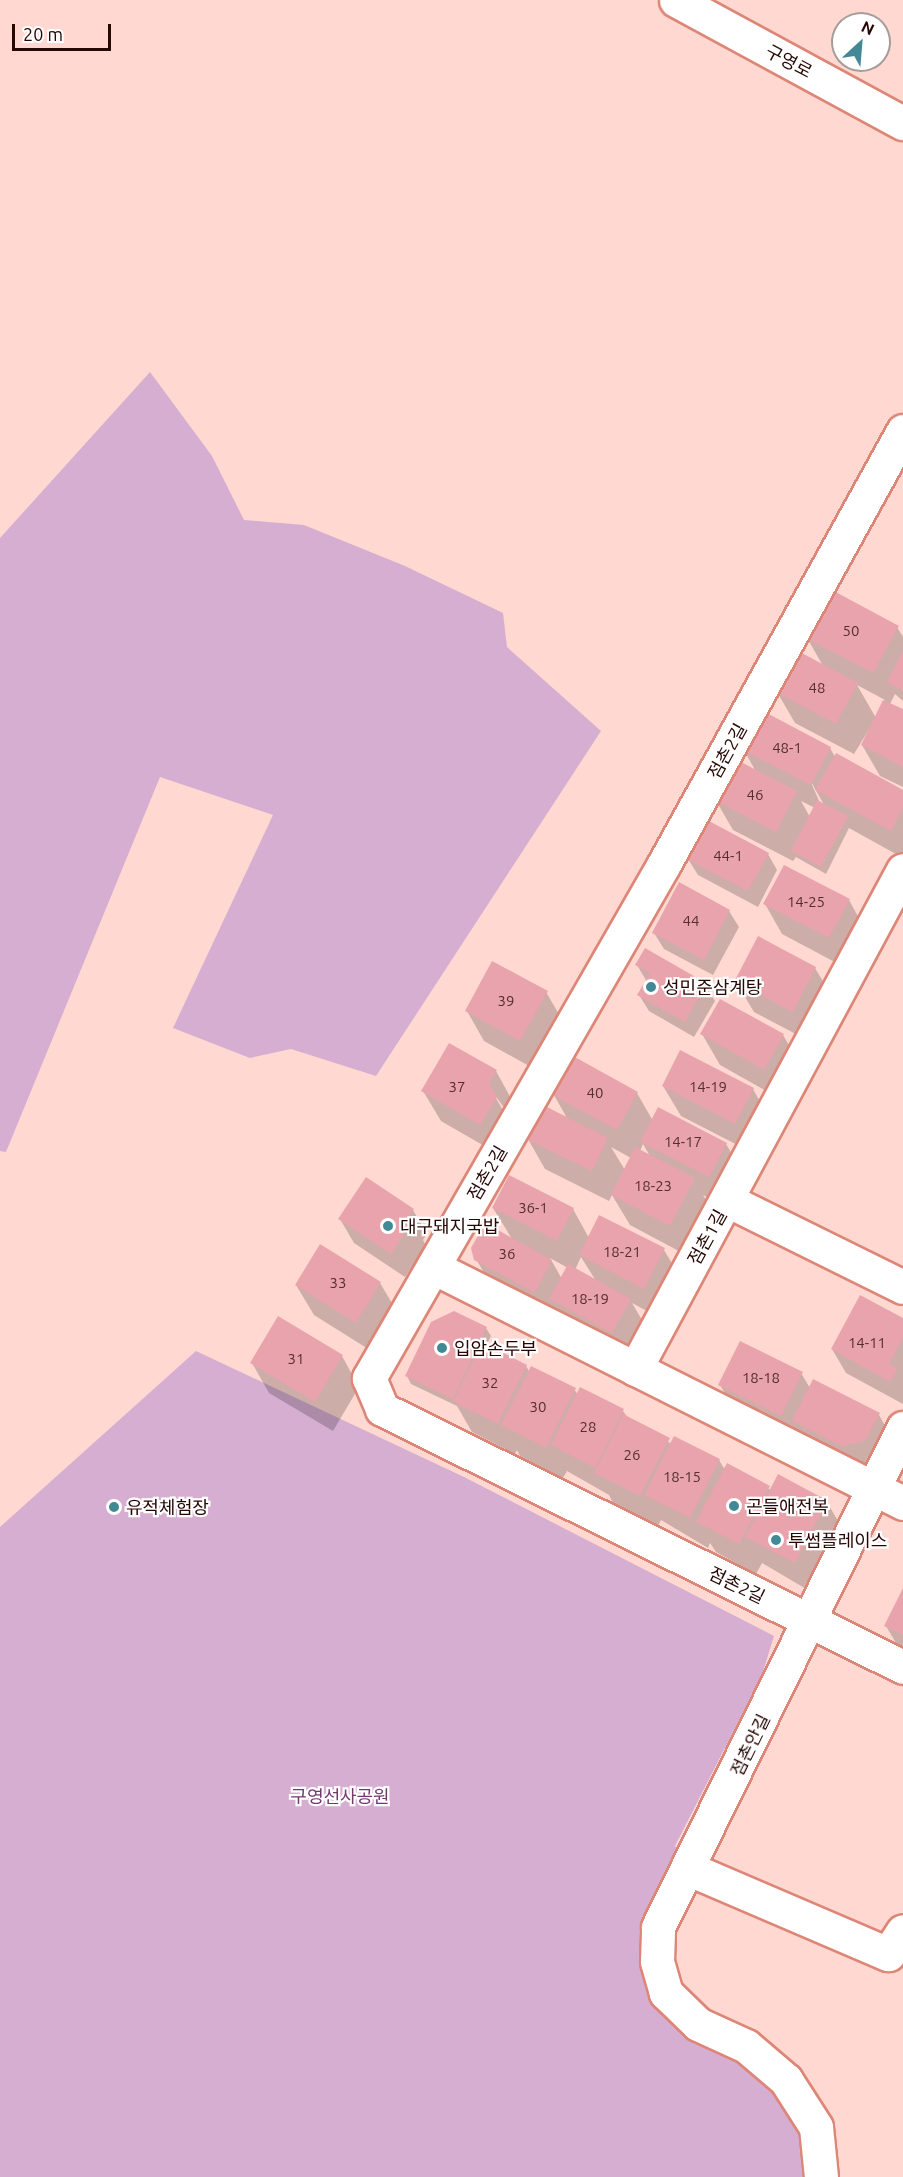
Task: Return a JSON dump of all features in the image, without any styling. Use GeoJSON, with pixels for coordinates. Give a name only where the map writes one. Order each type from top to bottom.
{"type":"FeatureCollection","features":[{"type":"Feature","properties":{"kind":"street","name":"구영로"},"geometry":{"type":"LineString","coordinates":[[676,0],[903,123]]}},
{"type":"Feature","properties":{"kind":"street","name":"점촌2길"},"geometry":{"type":"LineString","coordinates":[[903,431],[664,864],[369,1378],[382,1409],[903,1667]]}},
{"type":"Feature","properties":{"kind":"street","name":"점촌1길"},"geometry":{"type":"LineString","coordinates":[[635,1369],[903,870]]}},
{"type":"Feature","properties":{"kind":"street"},"geometry":{"type":"LineString","coordinates":[[727,1200],[903,1287]]}},
{"type":"Feature","properties":{"kind":"street"},"geometry":{"type":"LineString","coordinates":[[434,1267],[903,1503]]}},
{"type":"Feature","properties":{"kind":"street"},"geometry":{"type":"LineString","coordinates":[[872,1487],[903,1428]]}},
{"type":"Feature","properties":{"kind":"street","name":"점촌안길"},"geometry":{"type":"LineString","coordinates":[[821,2177],[816,2127],[786,2080],[746,2046],[698,2024],[666,1993],[657,1962],[658,1927],[811,1621],[872,1487]]}},
{"type":"Feature","properties":{"kind":"street"},"geometry":{"type":"LineString","coordinates":[[687,1868],[888,1954],[903,1931]]}},
{"type":"Feature","properties":{"kind":"green space"},"geometry":{"type":"Polygon","coordinates":[[[150,372],[212,456],[244,520],[304,525],[405,566],[503,613],[507,647],[601,731],[376,1076],[291,1049],[250,1058],[173,1028],[273,815],[160,777],[6,1152],[0,1151],[0,538],[150,372]]]}},
{"type":"Feature","properties":{"kind":"green space","name":"구영선사공원"},"geometry":{"type":"Polygon","coordinates":[[[196,1351],[464,1477],[774,1636],[762,1675],[675,1846],[687,1868],[674,1893],[666,1993],[786,2080],[821,2177],[0,2177],[0,1527],[196,1351]]]}},
{"type":"Feature","properties":{"kind":"building"},"geometry":{"type":"Polygon","coordinates":[[[830,589],[899,626],[873,673],[804,637],[830,589]]]}},
{"type":"Feature","properties":{"kind":"building"},"geometry":{"type":"Polygon","coordinates":[[[798,651],[858,683],[836,724],[776,692],[798,651]]]}},
{"type":"Feature","properties":{"kind":"building"},"geometry":{"type":"Polygon","coordinates":[[[903,651],[903,691],[887,682],[903,651]]]}},
{"type":"Feature","properties":{"kind":"building"},"geometry":{"type":"Polygon","coordinates":[[[883,700],[903,709],[903,767],[861,745],[883,700]]]}},
{"type":"Feature","properties":{"kind":"building"},"geometry":{"type":"Polygon","coordinates":[[[763,711],[831,747],[811,785],[742,750],[763,711]]]}},
{"type":"Feature","properties":{"kind":"building"},"geometry":{"type":"Polygon","coordinates":[[[836,753],[903,790],[903,808],[891,831],[815,790],[836,753]]]}},
{"type":"Feature","properties":{"kind":"building"},"geometry":{"type":"Polygon","coordinates":[[[735,759],[797,791],[776,832],[714,800],[735,759]]]}},
{"type":"Feature","properties":{"kind":"building"},"geometry":{"type":"Polygon","coordinates":[[[817,800],[848,816],[821,867],[791,851],[817,800]]]}},
{"type":"Feature","properties":{"kind":"building"},"geometry":{"type":"Polygon","coordinates":[[[707,820],[769,853],[748,891],[686,859],[707,820]]]}},
{"type":"Feature","properties":{"kind":"building"},"geometry":{"type":"Polygon","coordinates":[[[784,865],[850,899],[829,938],[763,904],[784,865]]]}},
{"type":"Feature","properties":{"kind":"building"},"geometry":{"type":"Polygon","coordinates":[[[679,882],[730,910],[704,960],[652,933],[679,882]]]}},
{"type":"Feature","properties":{"kind":"building"},"geometry":{"type":"Polygon","coordinates":[[[758,936],[816,967],[793,1012],[734,982],[758,936]]]}},
{"type":"Feature","properties":{"kind":"building"},"geometry":{"type":"Polygon","coordinates":[[[645,948],[706,983],[685,1022],[637,995],[650,973],[635,965],[645,948]]]}},
{"type":"Feature","properties":{"kind":"building"},"geometry":{"type":"Polygon","coordinates":[[[492,961],[548,991],[520,1041],[465,1011],[492,961]]]}},
{"type":"Feature","properties":{"kind":"building"},"geometry":{"type":"Polygon","coordinates":[[[720,999],[784,1034],[764,1070],[700,1034],[720,999]]]}},
{"type":"Feature","properties":{"kind":"building"},"geometry":{"type":"Polygon","coordinates":[[[449,1043],[497,1070],[489,1083],[497,1097],[480,1125],[421,1091],[449,1043]]]}},
{"type":"Feature","properties":{"kind":"building"},"geometry":{"type":"Polygon","coordinates":[[[680,1050],[754,1088],[735,1124],[662,1086],[680,1050]]]}},
{"type":"Feature","properties":{"kind":"building"},"geometry":{"type":"Polygon","coordinates":[[[573,1056],[638,1092],[617,1130],[552,1095],[573,1056]]]}},
{"type":"Feature","properties":{"kind":"building"},"geometry":{"type":"Polygon","coordinates":[[[543,1105],[608,1138],[592,1171],[526,1139],[543,1105]]]}},
{"type":"Feature","properties":{"kind":"building"},"geometry":{"type":"Polygon","coordinates":[[[658,1107],[727,1143],[709,1177],[640,1142],[658,1107]]]}},
{"type":"Feature","properties":{"kind":"building"},"geometry":{"type":"Polygon","coordinates":[[[635,1147],[695,1178],[670,1226],[611,1195],[635,1147]]]}},
{"type":"Feature","properties":{"kind":"building"},"geometry":{"type":"Polygon","coordinates":[[[509,1175],[574,1208],[557,1241],[492,1208],[509,1175]]]}},
{"type":"Feature","properties":{"kind":"building"},"geometry":{"type":"Polygon","coordinates":[[[366,1177],[414,1209],[408,1217],[413,1220],[391,1254],[338,1219],[366,1177]]]}},
{"type":"Feature","properties":{"kind":"building"},"geometry":{"type":"Polygon","coordinates":[[[599,1215],[665,1248],[644,1289],[579,1255],[599,1215]]]}},
{"type":"Feature","properties":{"kind":"building"},"geometry":{"type":"Polygon","coordinates":[[[485,1223],[552,1260],[535,1293],[474,1260],[471,1248],[485,1223]]]}},
{"type":"Feature","properties":{"kind":"building"},"geometry":{"type":"Polygon","coordinates":[[[320,1244],[381,1282],[356,1323],[295,1285],[320,1244]]]}},
{"type":"Feature","properties":{"kind":"building"},"geometry":{"type":"Polygon","coordinates":[[[568,1264],[631,1299],[612,1333],[549,1299],[568,1264]]]}},
{"type":"Feature","properties":{"kind":"building"},"geometry":{"type":"Polygon","coordinates":[[[860,1295],[903,1318],[903,1338],[889,1364],[898,1369],[890,1382],[831,1349],[860,1295]]]}},
{"type":"Feature","properties":{"kind":"building"},"geometry":{"type":"Polygon","coordinates":[[[454,1311],[487,1327],[453,1399],[405,1376],[431,1322],[454,1311]]]}},
{"type":"Feature","properties":{"kind":"building"},"geometry":{"type":"Polygon","coordinates":[[[278,1316],[343,1355],[315,1402],[250,1363],[278,1316]]]}},
{"type":"Feature","properties":{"kind":"building"},"geometry":{"type":"Polygon","coordinates":[[[740,1341],[803,1372],[781,1416],[718,1385],[740,1341]]]}},
{"type":"Feature","properties":{"kind":"building"},"geometry":{"type":"Polygon","coordinates":[[[482,1342],[527,1365],[498,1424],[453,1402],[482,1342]]]}},
{"type":"Feature","properties":{"kind":"building"},"geometry":{"type":"Polygon","coordinates":[[[531,1366],[576,1388],[546,1448],[501,1425],[531,1366]]]}},
{"type":"Feature","properties":{"kind":"building"},"geometry":{"type":"Polygon","coordinates":[[[813,1379],[880,1413],[865,1441],[841,1446],[792,1421],[813,1379]]]}},
{"type":"Feature","properties":{"kind":"building"},"geometry":{"type":"Polygon","coordinates":[[[580,1387],[624,1409],[595,1468],[551,1445],[580,1387]]]}},
{"type":"Feature","properties":{"kind":"building"},"geometry":{"type":"Polygon","coordinates":[[[623,1414],[670,1438],[640,1496],[594,1473],[623,1414]]]}},
{"type":"Feature","properties":{"kind":"building"},"geometry":{"type":"Polygon","coordinates":[[[674,1436],[720,1459],[690,1518],[644,1495],[674,1436]]]}},
{"type":"Feature","properties":{"kind":"building"},"geometry":{"type":"Polygon","coordinates":[[[727,1463],[770,1486],[739,1544],[696,1522],[727,1463]]]}},
{"type":"Feature","properties":{"kind":"building"},"geometry":{"type":"Polygon","coordinates":[[[778,1474],[828,1501],[795,1563],[745,1537],[778,1474]]]}},
{"type":"Feature","properties":{"kind":"building"},"geometry":{"type":"Polygon","coordinates":[[[903,1588],[903,1635],[884,1626],[903,1588]]]}},
{"type":"Feature","properties":{"kind":"place","name":"성민준삼계탕"},"geometry":{"type":"Point","coordinates":[651,987]}},
{"type":"Feature","properties":{"kind":"place","name":"대구돼지국밥"},"geometry":{"type":"Point","coordinates":[388,1226]}},
{"type":"Feature","properties":{"kind":"place","name":"입암손두부"},"geometry":{"type":"Point","coordinates":[442,1348]}},
{"type":"Feature","properties":{"kind":"place","name":"곤들애전복"},"geometry":{"type":"Point","coordinates":[734,1506]}},
{"type":"Feature","properties":{"kind":"place","name":"유적체험장"},"geometry":{"type":"Point","coordinates":[114,1507]}},
{"type":"Feature","properties":{"kind":"place","name":"투썸플레이스"},"geometry":{"type":"Point","coordinates":[776,1540]}}]}
